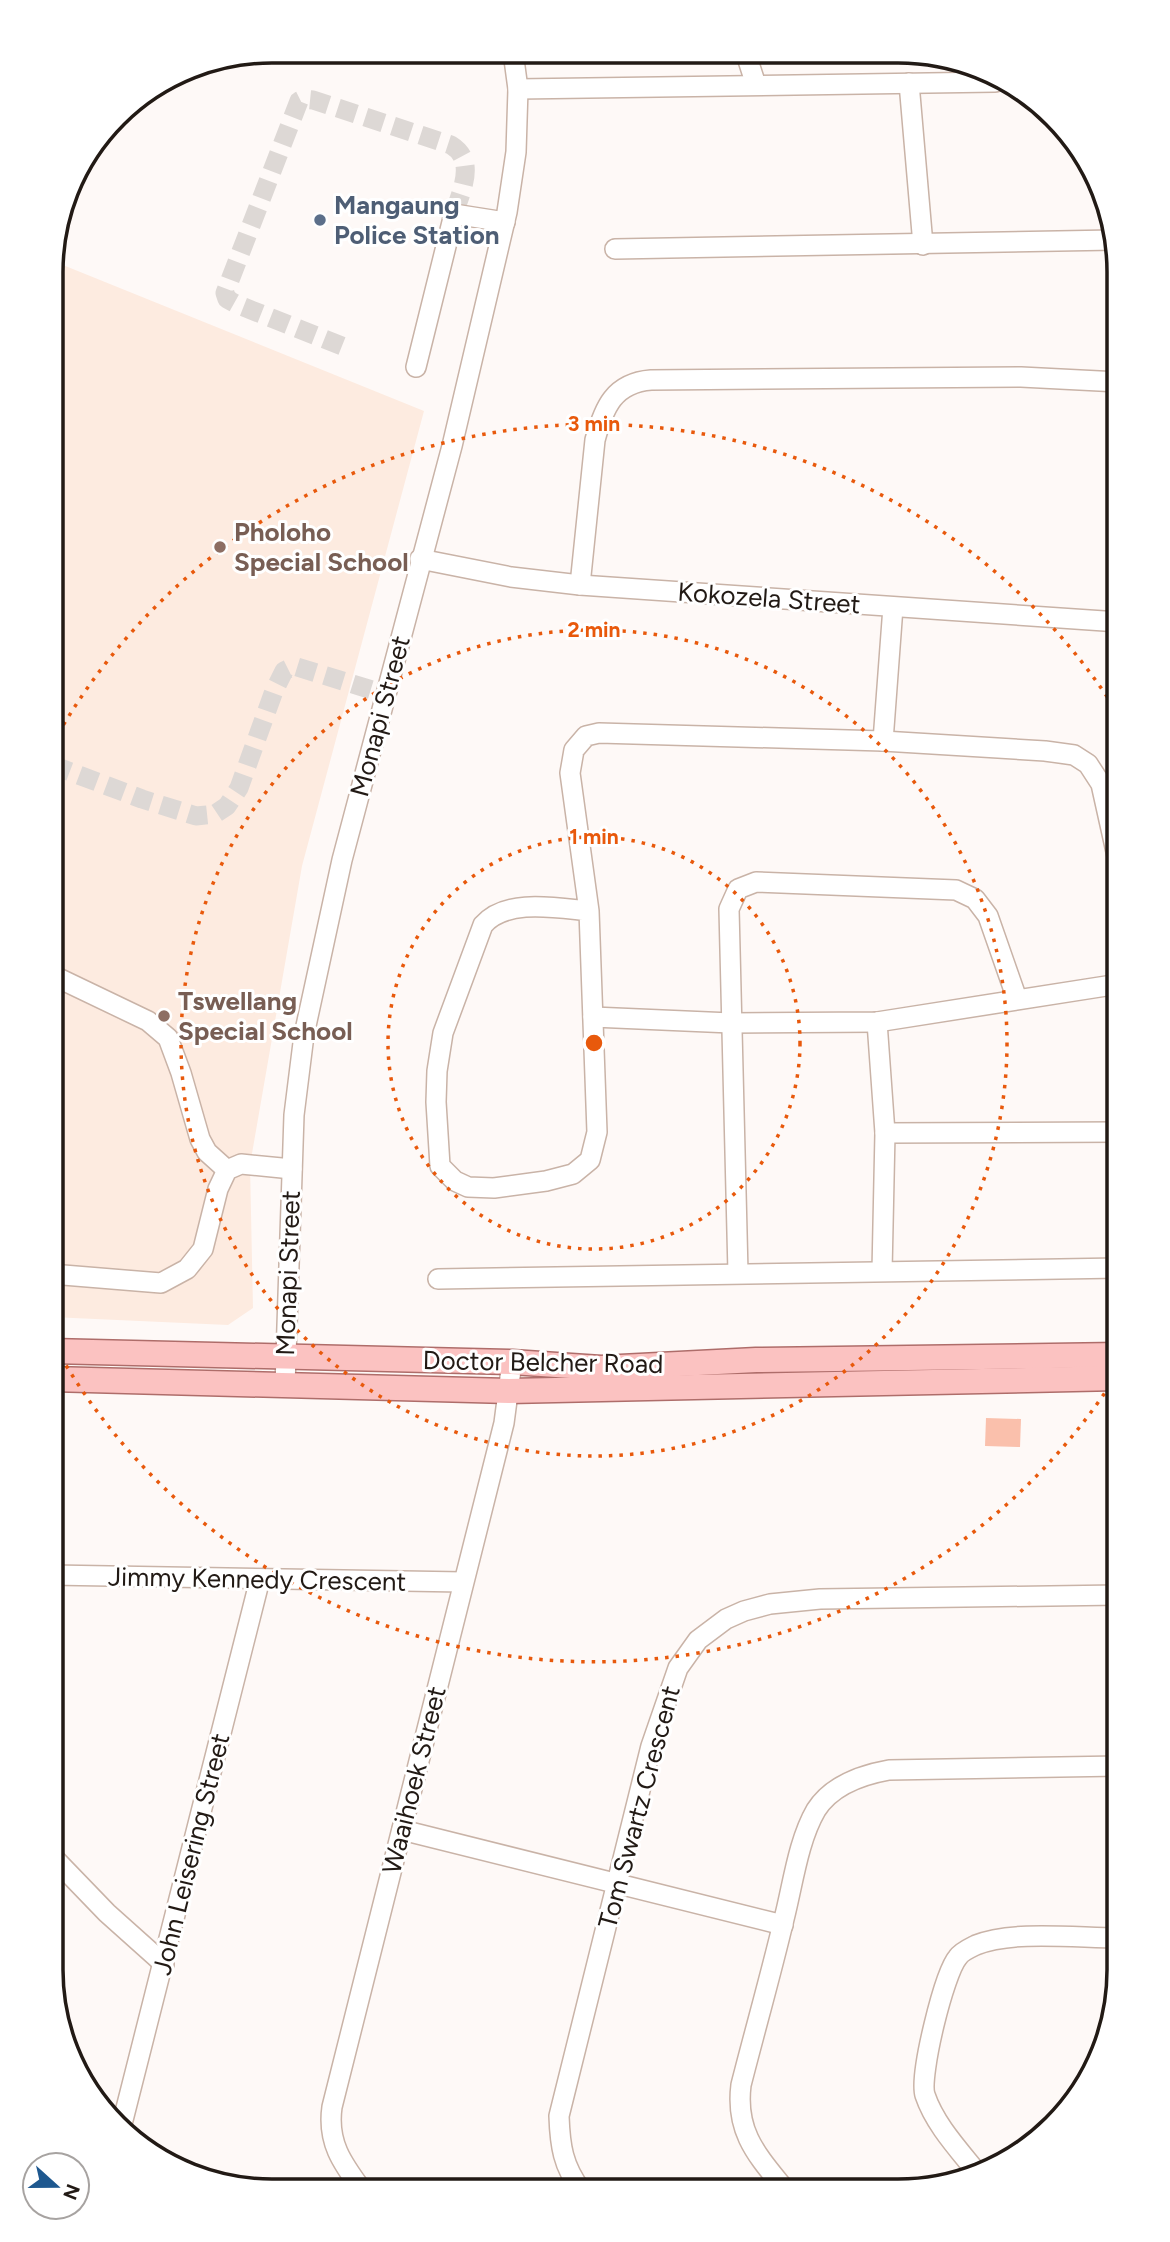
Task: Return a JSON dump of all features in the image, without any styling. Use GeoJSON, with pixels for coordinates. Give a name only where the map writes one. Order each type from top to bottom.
{"type":"FeatureCollection","features":[{"type":"Feature","properties":{"kind":"main road","name":"Doctor Belcher Road"},"geometry":{"type":"LineString","coordinates":[[63,1350],[512,1362],[601,1368],[755,1360],[1107,1355]]}},
{"type":"Feature","properties":{"kind":"main road","name":"Doctor Belcher Road"},"geometry":{"type":"LineString","coordinates":[[63,1379],[509,1391],[1107,1378]]}},
{"type":"Feature","properties":{"kind":"street","name":"Monapi Street"},"geometry":{"type":"LineString","coordinates":[[285,1386],[294,1115],[304,1035],[342,860],[452,446],[505,222],[516,152],[517,89],[514,63]]}},
{"type":"Feature","properties":{"kind":"street"},"geometry":{"type":"LineString","coordinates":[[749,63],[756,85]]}},
{"type":"Feature","properties":{"kind":"street"},"geometry":{"type":"LineString","coordinates":[[517,89],[984,82]]}},
{"type":"Feature","properties":{"kind":"street"},"geometry":{"type":"LineString","coordinates":[[909,83],[923,245]]}},
{"type":"Feature","properties":{"kind":"street"},"geometry":{"type":"LineString","coordinates":[[416,367],[454,214],[505,222]]}},
{"type":"Feature","properties":{"kind":"street"},"geometry":{"type":"LineString","coordinates":[[615,249],[1104,240]]}},
{"type":"Feature","properties":{"kind":"street"},"geometry":{"type":"LineString","coordinates":[[580,585],[595,440],[601,419],[613,397],[626,385],[651,380],[1021,377],[1107,381]]}},
{"type":"Feature","properties":{"kind":"street","name":"Kokozela Street"},"geometry":{"type":"LineString","coordinates":[[420,559],[511,577],[580,585],[1107,621]]}},
{"type":"Feature","properties":{"kind":"street"},"geometry":{"type":"LineString","coordinates":[[883,741],[893,607]]}},
{"type":"Feature","properties":{"kind":"street"},"geometry":{"type":"LineString","coordinates":[[589,911],[549,907],[516,909],[492,914],[483,925],[443,1033],[437,1071],[436,1113],[440,1166],[455,1181],[468,1186],[494,1188],[546,1181],[573,1174],[590,1160],[597,1132],[589,911],[570,774],[574,750],[586,736],[599,733],[883,741],[1074,755],[1088,764],[1101,784],[1107,811]]}},
{"type":"Feature","properties":{"kind":"street"},"geometry":{"type":"LineString","coordinates":[[738,1273],[729,909],[738,889],[756,882],[956,890],[975,899],[988,916],[1017,999]]}},
{"type":"Feature","properties":{"kind":"street"},"geometry":{"type":"LineString","coordinates":[[63,980],[148,1021],[168,1038],[200,1139],[206,1152],[227,1170]]}},
{"type":"Feature","properties":{"kind":"street"},"geometry":{"type":"LineString","coordinates":[[593,1017],[732,1023],[877,1022],[1107,986]]}},
{"type":"Feature","properties":{"kind":"street"},"geometry":{"type":"LineString","coordinates":[[877,1022],[885,1132],[882,1271]]}},
{"type":"Feature","properties":{"kind":"street"},"geometry":{"type":"LineString","coordinates":[[885,1132],[1107,1132]]}},
{"type":"Feature","properties":{"kind":"street"},"geometry":{"type":"LineString","coordinates":[[63,1275],[161,1283],[187,1269],[203,1249],[218,1189],[227,1170],[241,1164],[292,1169]]}},
{"type":"Feature","properties":{"kind":"street"},"geometry":{"type":"LineString","coordinates":[[438,1279],[1107,1268]]}},
{"type":"Feature","properties":{"kind":"street","name":"Waaihoek Street"},"geometry":{"type":"LineString","coordinates":[[354,2179],[342,2163],[329,2124],[504,1423],[512,1362]]}},
{"type":"Feature","properties":{"kind":"street","name":"Jimmy Kennedy Crescent"},"geometry":{"type":"LineString","coordinates":[[63,1575],[463,1583]]}},
{"type":"Feature","properties":{"kind":"street","name":"John Leisering Street"},"geometry":{"type":"LineString","coordinates":[[124,2117],[260,1579]]}},
{"type":"Feature","properties":{"kind":"street","name":"Tom Swartz Crescent"},"geometry":{"type":"LineString","coordinates":[[573,2179],[560,2148],[559,2116],[651,1746],[673,1679],[698,1640],[726,1619],[770,1604],[820,1599],[1107,1595]]}},
{"type":"Feature","properties":{"kind":"street"},"geometry":{"type":"LineString","coordinates":[[777,2179],[747,2140],[738,2105],[807,1829],[817,1809],[829,1795],[847,1782],[889,1770],[1107,1766]]}},
{"type":"Feature","properties":{"kind":"street"},"geometry":{"type":"LineString","coordinates":[[402,1829],[783,1925]]}},
{"type":"Feature","properties":{"kind":"street"},"geometry":{"type":"LineString","coordinates":[[63,1867],[107,1913],[164,1964]]}},
{"type":"Feature","properties":{"kind":"street"},"geometry":{"type":"LineString","coordinates":[[971,2165],[932,2110],[924,2093],[924,2074],[933,2031],[949,1972],[958,1955],[973,1946],[1011,1937],[1107,1938]]}},
{"type":"Feature","properties":{"kind":"shaded area","name":"Pholoho Special School"},"geometry":{"type":"Polygon","coordinates":[[[64,265],[424,411],[302,866],[250,1165],[253,1308],[228,1325],[63,1318],[64,265]]]}},
{"type":"Feature","properties":{"kind":"building"},"geometry":{"type":"Polygon","coordinates":[[[986,1418],[1021,1419],[1020,1447],[985,1446],[986,1418]]]}},
{"type":"Feature","properties":{"kind":"tunnel"},"geometry":{"type":"LineString","coordinates":[[342,346],[236,304],[227,299],[225,293],[299,101],[313,100],[451,145],[459,152],[465,168],[463,186],[454,214]]}},
{"type":"Feature","properties":{"kind":"tunnel"},"geometry":{"type":"LineString","coordinates":[[63,769],[196,816],[215,814],[227,806],[239,788],[274,691],[284,671],[294,666],[385,694]]}},
{"type":"Feature","properties":{"kind":"place","name":"Mangaung Police Station"},"geometry":{"type":"Point","coordinates":[320,220]}},
{"type":"Feature","properties":{"kind":"place","name":"Pholoho Special School"},"geometry":{"type":"Point","coordinates":[220,547]}},
{"type":"Feature","properties":{"kind":"place","name":"Tswellang Special School"},"geometry":{"type":"Point","coordinates":[164,1016]}}]}
